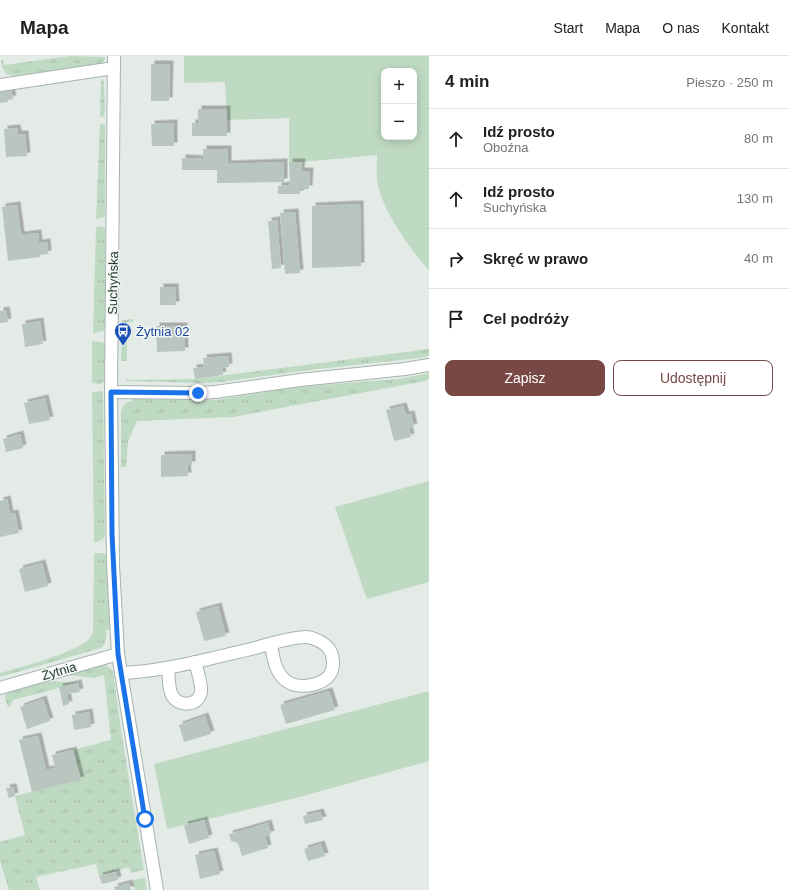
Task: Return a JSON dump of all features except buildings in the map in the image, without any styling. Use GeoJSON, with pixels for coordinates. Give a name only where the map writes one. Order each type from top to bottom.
{"type":"FeatureCollection","features":[{"type":"Feature","properties":{"kind":"street"},"geometry":{"type":"LineString","coordinates":[[0,85],[114,62]]}},
{"type":"Feature","properties":{"kind":"street","name":"Suchyńska"},"geometry":{"type":"LineString","coordinates":[[114,62],[111,392],[112,549],[118,654],[157,890]]}},
{"type":"Feature","properties":{"kind":"street"},"geometry":{"type":"LineString","coordinates":[[111,392],[215,392],[429,365]]}},
{"type":"Feature","properties":{"kind":"street"},"geometry":{"type":"LineString","coordinates":[[121,673],[168,668],[271,644],[306,637],[319,641],[329,649],[333,659],[332,671],[325,679],[313,685],[301,686],[288,682],[280,674],[274,661],[271,644]]}},
{"type":"Feature","properties":{"kind":"street","name":"Żytnia"},"geometry":{"type":"LineString","coordinates":[[0,688],[118,654]]}},
{"type":"Feature","properties":{"kind":"street"},"geometry":{"type":"LineString","coordinates":[[168,668],[171,694],[182,704],[190,704],[197,700],[200,692],[195,662]]}},
{"type":"Feature","properties":{"kind":"green space"},"geometry":{"type":"Polygon","coordinates":[[[71,56],[105,57],[104,61],[100,64],[13,76],[6,74],[1,60],[3,60],[4,65],[71,56]]]}},
{"type":"Feature","properties":{"kind":"green space"},"geometry":{"type":"Polygon","coordinates":[[[184,56],[429,56],[429,270],[405,240],[384,203],[379,191],[377,180],[377,155],[289,162],[289,118],[227,120],[225,82],[184,83],[184,56]]]}},
{"type":"Feature","properties":{"kind":"green space"},"geometry":{"type":"Polygon","coordinates":[[[101,79],[104,82],[105,112],[103,117],[100,117],[101,79]]]}},
{"type":"Feature","properties":{"kind":"green space"},"geometry":{"type":"Polygon","coordinates":[[[100,124],[105,125],[105,216],[96,219],[100,124]]]}},
{"type":"Feature","properties":{"kind":"green space"},"geometry":{"type":"Polygon","coordinates":[[[102,226],[105,229],[105,328],[104,331],[93,333],[96,227],[102,226]]]}},
{"type":"Feature","properties":{"kind":"green space"},"geometry":{"type":"Polygon","coordinates":[[[133,319],[133,322],[127,322],[127,361],[121,361],[122,321],[133,319]]]}},
{"type":"Feature","properties":{"kind":"green space"},"geometry":{"type":"Polygon","coordinates":[[[92,341],[104,343],[105,346],[104,381],[101,384],[92,383],[92,341]]]}},
{"type":"Feature","properties":{"kind":"green space"},"geometry":{"type":"Polygon","coordinates":[[[429,349],[429,356],[419,358],[300,371],[221,382],[126,381],[195,379],[429,349]]]}},
{"type":"Feature","properties":{"kind":"green space"},"geometry":{"type":"Polygon","coordinates":[[[429,373],[429,379],[425,381],[233,417],[137,421],[128,442],[126,467],[121,467],[121,411],[125,404],[132,401],[132,399],[216,400],[295,387],[398,379],[429,373]]]}},
{"type":"Feature","properties":{"kind":"green space"},"geometry":{"type":"Polygon","coordinates":[[[102,391],[105,536],[103,539],[94,543],[92,392],[102,391]]]}},
{"type":"Feature","properties":{"kind":"green space"},"geometry":{"type":"Polygon","coordinates":[[[429,481],[429,582],[367,599],[335,507],[429,481]]]}},
{"type":"Feature","properties":{"kind":"green space"},"geometry":{"type":"Polygon","coordinates":[[[94,553],[103,553],[107,556],[110,630],[106,630],[106,640],[103,646],[101,648],[0,677],[0,673],[61,654],[83,644],[90,638],[93,631],[94,553]]]}},
{"type":"Feature","properties":{"kind":"green space"},"geometry":{"type":"Polygon","coordinates":[[[106,665],[113,671],[122,737],[144,870],[131,873],[129,867],[99,876],[96,864],[36,877],[40,890],[9,890],[0,861],[0,842],[25,835],[15,796],[81,780],[73,750],[111,740],[104,675],[94,678],[67,675],[106,665]]]}},
{"type":"Feature","properties":{"kind":"green space"},"geometry":{"type":"Polygon","coordinates":[[[52,681],[78,683],[13,700],[8,707],[5,697],[8,691],[52,681]]]}},
{"type":"Feature","properties":{"kind":"green space"},"geometry":{"type":"Polygon","coordinates":[[[429,691],[429,761],[296,798],[167,829],[154,764],[429,691]]]}},
{"type":"Feature","properties":{"kind":"green space"},"geometry":{"type":"Polygon","coordinates":[[[145,878],[147,890],[135,890],[133,880],[145,878]]]}},
{"type":"Feature","properties":{"kind":"place","name":"Żytnia 02"},"geometry":{"type":"Point","coordinates":[123,346]}},
{"type":"Feature","properties":{"kind":"route"},"geometry":{"type":"LineString","coordinates":[[145,819],[118,654],[112,534],[111,392],[198,393]]}}]}
